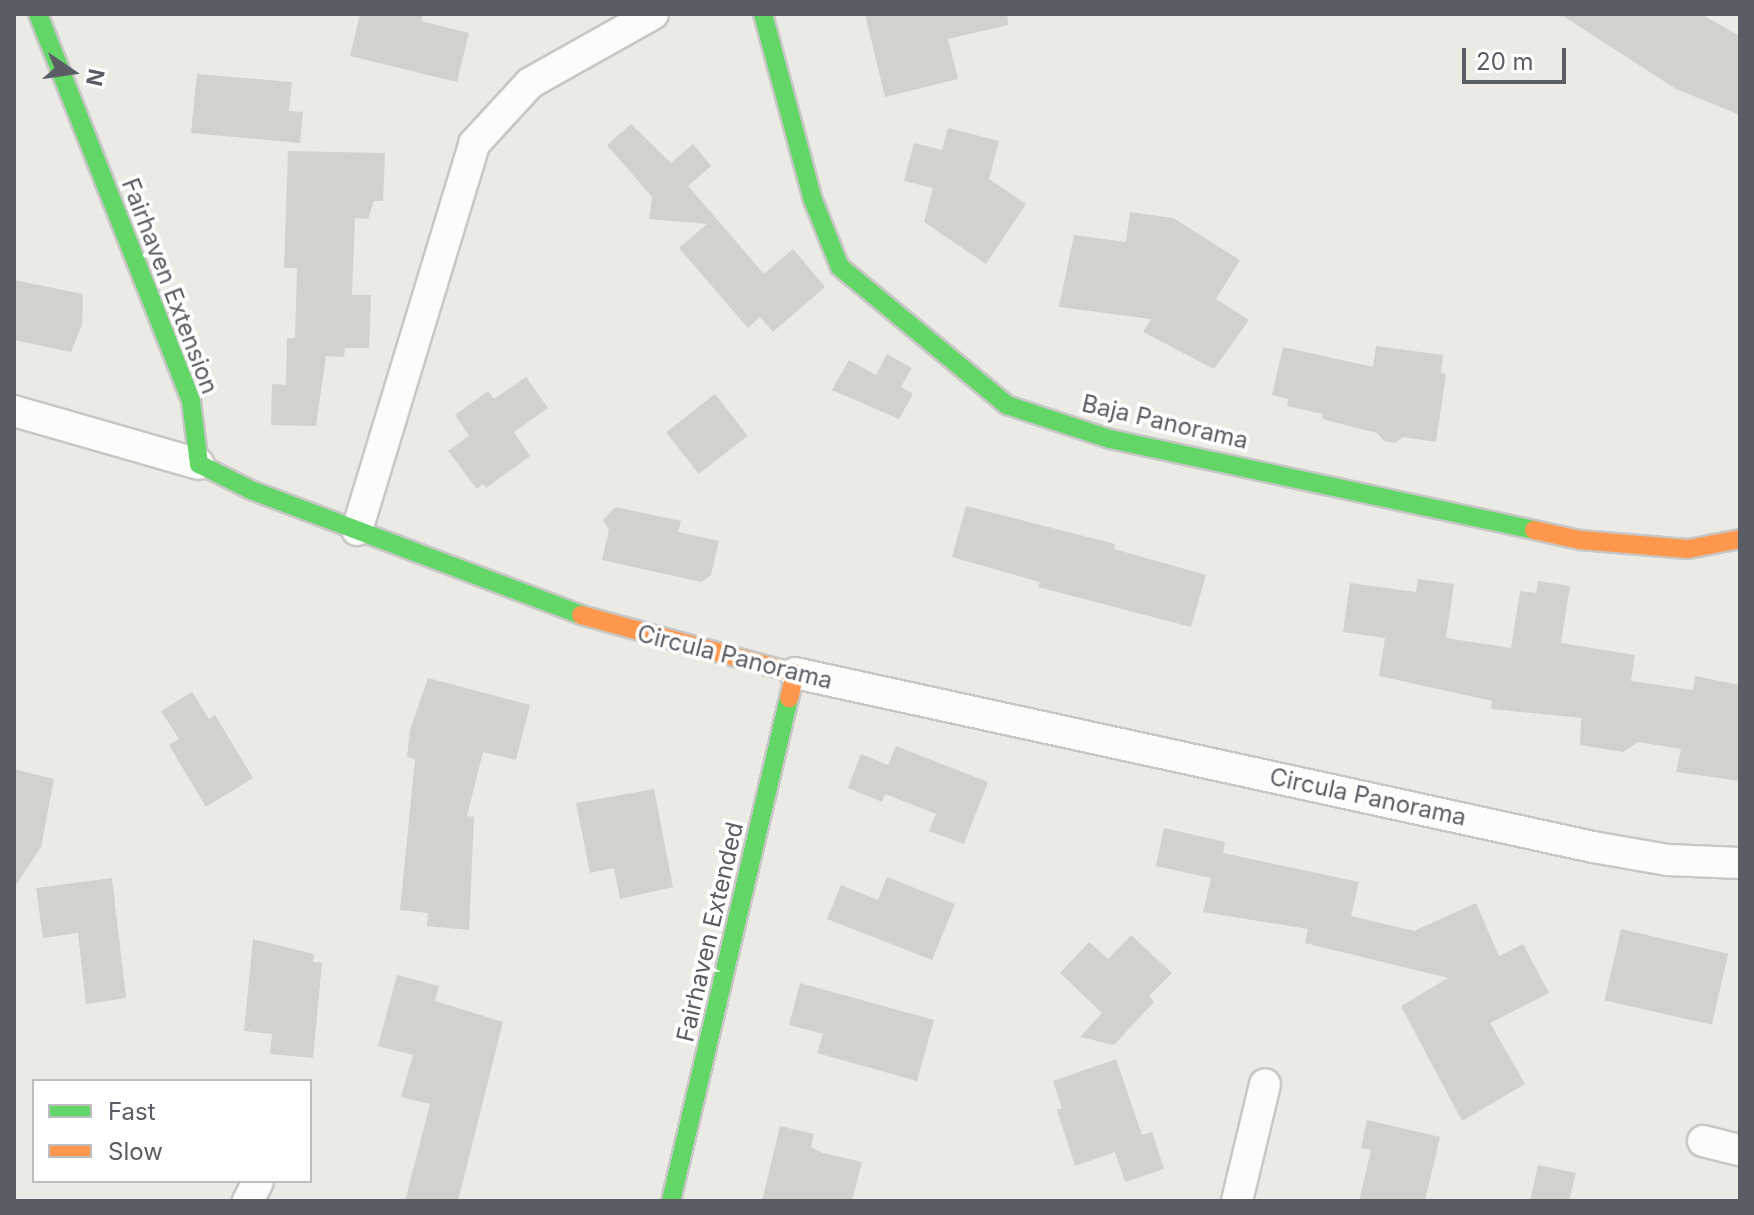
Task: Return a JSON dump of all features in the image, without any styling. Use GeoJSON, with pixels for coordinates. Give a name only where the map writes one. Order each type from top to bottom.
{"type":"FeatureCollection","features":[{"type":"Feature","properties":{"kind":"street","name":"Fairhaven Extension"},"geometry":{"type":"LineString","coordinates":[[38,14],[191,401],[199,464]]}},
{"type":"Feature","properties":{"kind":"street"},"geometry":{"type":"LineString","coordinates":[[14,411],[199,464],[357,530],[474,144],[530,83],[653,14]]}},
{"type":"Feature","properties":{"kind":"street","name":"Baja Panorama"},"geometry":{"type":"LineString","coordinates":[[763,14],[813,200],[840,267],[1007,405],[1110,439],[1580,540],[1688,549],[1740,539]]}},
{"type":"Feature","properties":{"kind":"street","name":"Circula Panorama"},"geometry":{"type":"LineString","coordinates":[[357,530],[611,626],[795,673],[1593,847],[1668,860],[1740,863]]}},
{"type":"Feature","properties":{"kind":"street","name":"Fairhaven Extended"},"geometry":{"type":"LineString","coordinates":[[671,1201],[795,673]]}},
{"type":"Feature","properties":{"kind":"street"},"geometry":{"type":"LineString","coordinates":[[1237,1201],[1265,1084]]}},
{"type":"Feature","properties":{"kind":"street"},"geometry":{"type":"LineString","coordinates":[[1703,1141],[1740,1150]]}},
{"type":"Feature","properties":{"kind":"street"},"geometry":{"type":"LineString","coordinates":[[248,1201],[257,1183]]}},
{"type":"Feature","properties":{"kind":"building"},"geometry":{"type":"Polygon","coordinates":[[[360,14],[423,14],[421,21],[469,33],[457,82],[350,56],[360,14]]]}},
{"type":"Feature","properties":{"kind":"building"},"geometry":{"type":"Polygon","coordinates":[[[865,14],[1007,14],[1008,25],[948,39],[958,79],[885,97],[865,14]]]}},
{"type":"Feature","properties":{"kind":"building"},"geometry":{"type":"Polygon","coordinates":[[[1560,14],[1701,14],[1740,36],[1740,115],[1676,89],[1560,14]]]}},
{"type":"Feature","properties":{"kind":"building"},"geometry":{"type":"Polygon","coordinates":[[[197,74],[292,82],[289,111],[303,112],[300,143],[191,133],[197,74]]]}},
{"type":"Feature","properties":{"kind":"building"},"geometry":{"type":"Polygon","coordinates":[[[631,124],[671,163],[693,144],[711,166],[688,186],[764,274],[793,249],[825,287],[773,332],[760,317],[748,328],[679,248],[707,224],[649,219],[652,197],[607,145],[631,124]]]}},
{"type":"Feature","properties":{"kind":"building"},"geometry":{"type":"Polygon","coordinates":[[[948,128],[999,141],[989,179],[1026,204],[986,264],[924,222],[933,188],[904,181],[914,143],[942,150],[948,128]]]}},
{"type":"Feature","properties":{"kind":"building"},"geometry":{"type":"Polygon","coordinates":[[[288,151],[385,153],[383,201],[374,201],[368,219],[355,218],[352,295],[371,295],[369,348],[345,348],[344,357],[326,356],[316,426],[271,425],[272,384],[286,385],[287,338],[295,338],[297,268],[284,268],[288,151]]]}},
{"type":"Feature","properties":{"kind":"building"},"geometry":{"type":"Polygon","coordinates":[[[1130,212],[1173,218],[1240,260],[1216,299],[1249,320],[1214,369],[1143,332],[1151,319],[1059,307],[1074,235],[1126,242],[1130,212]]]}},
{"type":"Feature","properties":{"kind":"building"},"geometry":{"type":"Polygon","coordinates":[[[14,280],[83,294],[82,324],[71,352],[14,340],[14,280]]]}},
{"type":"Feature","properties":{"kind":"building"},"geometry":{"type":"Polygon","coordinates":[[[1376,346],[1443,355],[1441,373],[1446,374],[1436,442],[1403,437],[1395,443],[1384,441],[1377,433],[1322,419],[1323,414],[1287,406],[1288,399],[1272,395],[1283,347],[1373,367],[1376,346]]]}},
{"type":"Feature","properties":{"kind":"building"},"geometry":{"type":"Polygon","coordinates":[[[887,354],[912,368],[901,387],[913,394],[899,419],[832,390],[849,360],[876,375],[887,354]]]}},
{"type":"Feature","properties":{"kind":"building"},"geometry":{"type":"Polygon","coordinates":[[[526,377],[548,408],[514,432],[530,456],[486,488],[483,484],[477,489],[448,451],[469,436],[455,415],[488,391],[494,399],[526,377]]]}},
{"type":"Feature","properties":{"kind":"building"},"geometry":{"type":"Polygon","coordinates":[[[715,394],[748,436],[699,474],[666,432],[715,394]]]}},
{"type":"Feature","properties":{"kind":"building"},"geometry":{"type":"Polygon","coordinates":[[[966,506],[1115,544],[1114,549],[1206,575],[1191,627],[1038,587],[1040,582],[952,557],[966,506]]]}},
{"type":"Feature","properties":{"kind":"building"},"geometry":{"type":"Polygon","coordinates":[[[615,507],[681,521],[678,532],[719,541],[711,575],[701,582],[602,560],[609,530],[603,520],[615,507]]]}},
{"type":"Feature","properties":{"kind":"building"},"geometry":{"type":"Polygon","coordinates":[[[1418,579],[1454,584],[1446,638],[1511,648],[1520,591],[1536,593],[1538,581],[1570,586],[1561,643],[1635,655],[1631,681],[1693,690],[1695,676],[1740,685],[1740,781],[1676,772],[1681,749],[1638,742],[1623,752],[1580,745],[1581,718],[1491,709],[1492,701],[1379,676],[1385,638],[1343,632],[1350,583],[1416,592],[1418,579]]]}},
{"type":"Feature","properties":{"kind":"building"},"geometry":{"type":"Polygon","coordinates":[[[428,678],[530,705],[516,760],[483,752],[467,816],[474,817],[469,930],[427,926],[428,913],[400,910],[415,759],[407,757],[410,730],[428,678]]]}},
{"type":"Feature","properties":{"kind":"building"},"geometry":{"type":"Polygon","coordinates":[[[192,692],[209,719],[215,715],[253,778],[206,807],[169,745],[179,739],[161,711],[192,692]]]}},
{"type":"Feature","properties":{"kind":"building"},"geometry":{"type":"Polygon","coordinates":[[[896,746],[988,782],[964,844],[929,831],[936,814],[885,794],[882,802],[848,788],[861,754],[888,765],[896,746]]]}},
{"type":"Feature","properties":{"kind":"building"},"geometry":{"type":"Polygon","coordinates":[[[14,769],[54,779],[41,847],[14,888],[14,769]]]}},
{"type":"Feature","properties":{"kind":"building"},"geometry":{"type":"Polygon","coordinates":[[[654,789],[673,887],[620,899],[614,868],[590,873],[576,803],[654,789]]]}},
{"type":"Feature","properties":{"kind":"building"},"geometry":{"type":"Polygon","coordinates":[[[1164,828],[1225,842],[1223,853],[1359,882],[1351,916],[1414,931],[1476,903],[1499,956],[1523,944],[1549,993],[1490,1023],[1525,1084],[1462,1121],[1401,1006],[1448,978],[1305,943],[1308,929],[1203,912],[1211,878],[1156,866],[1164,828]]]}},
{"type":"Feature","properties":{"kind":"building"},"geometry":{"type":"Polygon","coordinates":[[[887,877],[955,904],[932,960],[827,919],[841,885],[878,900],[887,877]]]}},
{"type":"Feature","properties":{"kind":"building"},"geometry":{"type":"Polygon","coordinates":[[[112,878],[126,998],[86,1004],[78,933],[43,938],[36,888],[112,878]]]}},
{"type":"Feature","properties":{"kind":"building"},"geometry":{"type":"Polygon","coordinates":[[[1621,929],[1728,954],[1712,1025],[1605,1000],[1621,929]]]}},
{"type":"Feature","properties":{"kind":"building"},"geometry":{"type":"Polygon","coordinates":[[[1131,935],[1172,973],[1149,996],[1154,1002],[1114,1045],[1080,1037],[1102,1013],[1060,973],[1089,942],[1108,959],[1131,935]]]}},
{"type":"Feature","properties":{"kind":"building"},"geometry":{"type":"Polygon","coordinates":[[[253,939],[314,954],[313,962],[322,963],[313,1058],[270,1054],[272,1034],[244,1031],[253,939]]]}},
{"type":"Feature","properties":{"kind":"building"},"geometry":{"type":"Polygon","coordinates":[[[397,975],[439,986],[435,1001],[503,1022],[458,1201],[405,1201],[430,1104],[401,1097],[413,1055],[378,1046],[397,975]]]}},
{"type":"Feature","properties":{"kind":"building"},"geometry":{"type":"Polygon","coordinates":[[[800,983],[934,1020],[917,1081],[817,1053],[823,1034],[789,1025],[800,983]]]}},
{"type":"Feature","properties":{"kind":"building"},"geometry":{"type":"Polygon","coordinates":[[[1116,1059],[1142,1135],[1152,1132],[1164,1169],[1125,1182],[1115,1152],[1075,1166],[1057,1110],[1062,1108],[1053,1081],[1116,1059]]]}},
{"type":"Feature","properties":{"kind":"building"},"geometry":{"type":"Polygon","coordinates":[[[1367,1120],[1440,1137],[1425,1201],[1359,1201],[1371,1150],[1361,1148],[1367,1120]]]}},
{"type":"Feature","properties":{"kind":"building"},"geometry":{"type":"Polygon","coordinates":[[[780,1126],[814,1134],[811,1147],[823,1153],[862,1162],[852,1201],[762,1201],[780,1126]]]}},
{"type":"Feature","properties":{"kind":"building"},"geometry":{"type":"Polygon","coordinates":[[[1538,1165],[1576,1173],[1569,1201],[1530,1201],[1538,1165]]]}},
{"type":"Feature","properties":{"kind":"traffic: fast"},"geometry":{"type":"LineString","coordinates":[[38,14],[191,401],[199,464],[251,490],[581,615]]}},
{"type":"Feature","properties":{"kind":"traffic: fast"},"geometry":{"type":"LineString","coordinates":[[763,14],[813,200],[840,267],[1007,405],[1110,439],[1534,530]]}},
{"type":"Feature","properties":{"kind":"traffic: fast"},"geometry":{"type":"LineString","coordinates":[[671,1201],[789,698]]}},
{"type":"Feature","properties":{"kind":"traffic: slow"},"geometry":{"type":"LineString","coordinates":[[1534,530],[1580,540],[1688,549],[1740,539]]}},
{"type":"Feature","properties":{"kind":"traffic: slow"},"geometry":{"type":"LineString","coordinates":[[581,615],[795,673],[789,698]]}}]}
